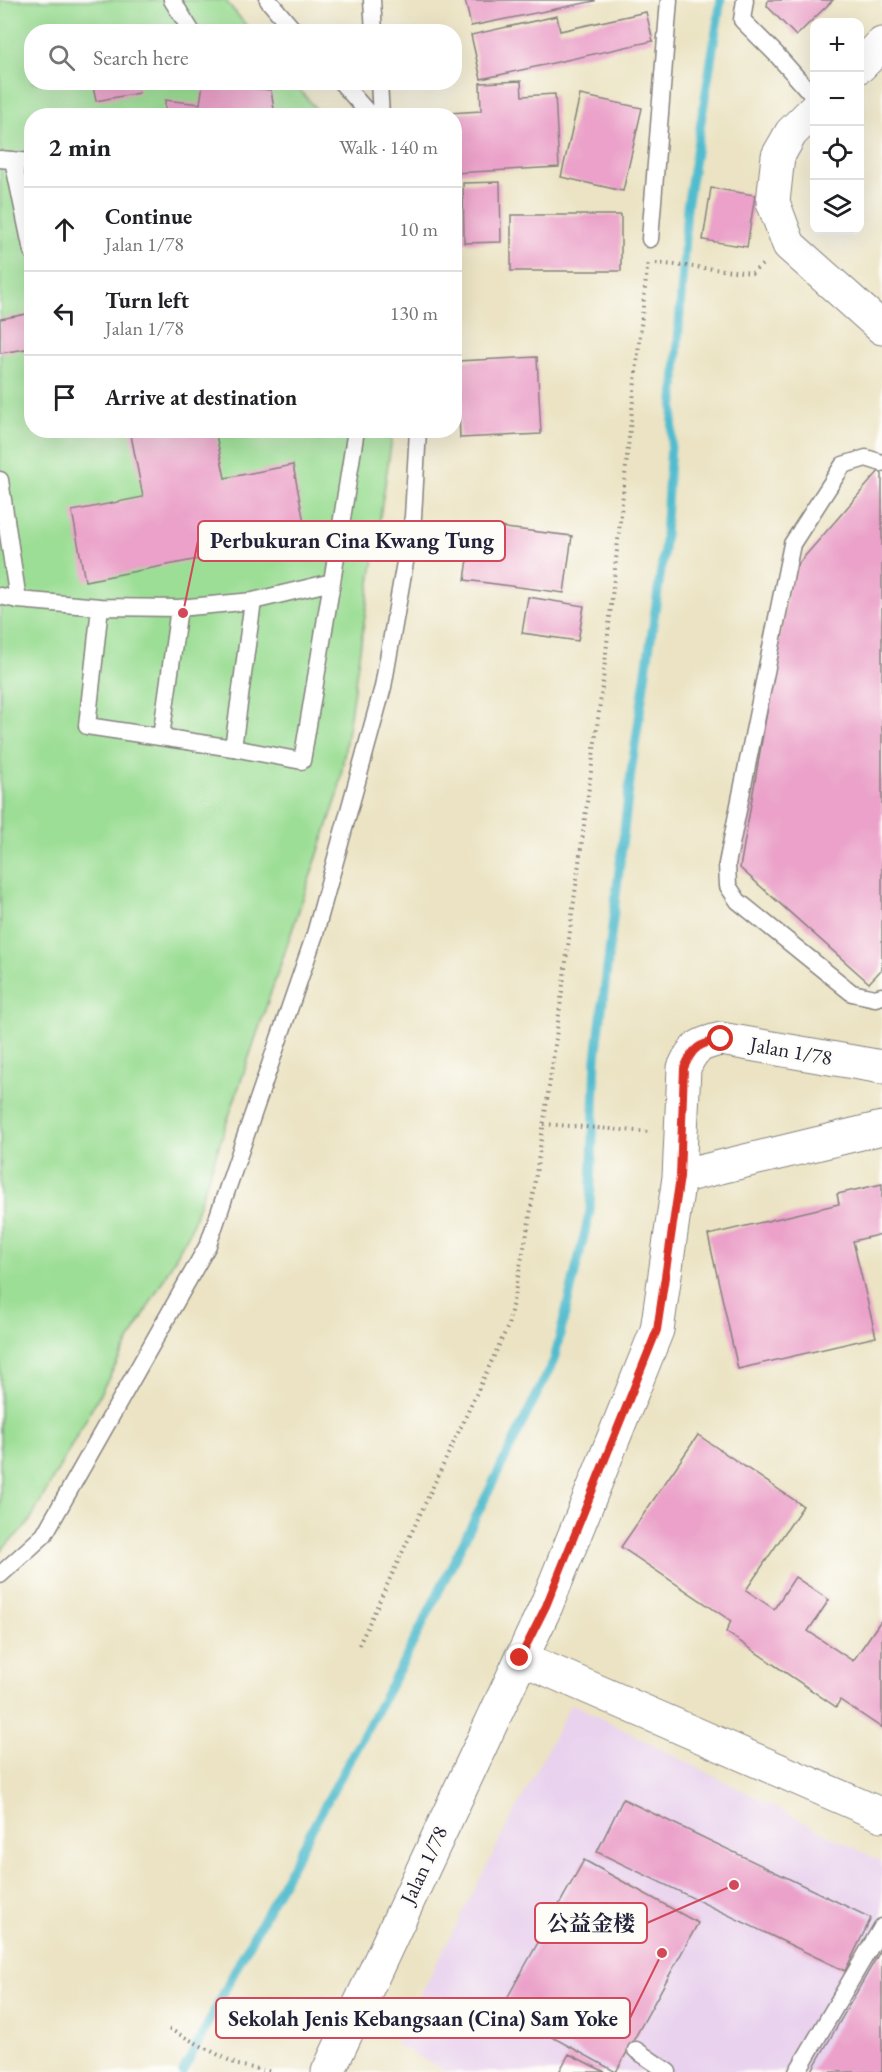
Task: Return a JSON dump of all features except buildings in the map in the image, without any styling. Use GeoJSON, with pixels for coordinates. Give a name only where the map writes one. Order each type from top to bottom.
{"type":"FeatureCollection","features":[{"type":"Feature","properties":{"kind":"street"},"geometry":{"type":"LineString","coordinates":[[864,62],[882,44]]}},
{"type":"Feature","properties":{"kind":"street"},"geometry":{"type":"LineString","coordinates":[[810,114],[791,133],[777,156],[773,202],[789,245],[882,328]]}},
{"type":"Feature","properties":{"kind":"street","name":"Jalan 1/78"},"geometry":{"type":"LineString","coordinates":[[340,2068],[520,1658],[546,1606],[657,1330],[680,1177],[684,1068],[691,1052],[705,1042],[721,1039],[882,1067]]}},
{"type":"Feature","properties":{"kind":"street"},"geometry":{"type":"LineString","coordinates":[[680,1177],[882,1128]]}},
{"type":"Feature","properties":{"kind":"street"},"geometry":{"type":"LineString","coordinates":[[520,1658],[882,1815]]}},
{"type":"Feature","properties":{"kind":"lane"},"geometry":{"type":"LineString","coordinates":[[172,0],[187,24]]}},
{"type":"Feature","properties":{"kind":"lane"},"geometry":{"type":"LineString","coordinates":[[268,0],[288,24]]}},
{"type":"Feature","properties":{"kind":"lane"},"geometry":{"type":"LineString","coordinates":[[372,0],[374,24]]}},
{"type":"Feature","properties":{"kind":"lane"},"geometry":{"type":"LineString","coordinates":[[650,239],[669,0]]}},
{"type":"Feature","properties":{"kind":"lane"},"geometry":{"type":"LineString","coordinates":[[745,0],[742,20],[810,93]]}},
{"type":"Feature","properties":{"kind":"lane"},"geometry":{"type":"LineString","coordinates":[[348,90],[364,108]]}},
{"type":"Feature","properties":{"kind":"lane"},"geometry":{"type":"LineString","coordinates":[[379,90],[381,108]]}},
{"type":"Feature","properties":{"kind":"lane"},"geometry":{"type":"LineString","coordinates":[[24,161],[7,160],[24,222]]}},
{"type":"Feature","properties":{"kind":"lane"},"geometry":{"type":"LineString","coordinates":[[100,607],[87,726],[161,736],[302,761],[355,438]]}},
{"type":"Feature","properties":{"kind":"lane"},"geometry":{"type":"LineString","coordinates":[[0,1575],[44,1535],[208,1245],[315,934],[383,687],[413,518],[418,438]]}},
{"type":"Feature","properties":{"kind":"lane"},"geometry":{"type":"LineString","coordinates":[[882,463],[866,458],[843,465],[792,544],[728,864],[729,886],[738,901],[852,993],[875,998],[882,996]]}},
{"type":"Feature","properties":{"kind":"lane"},"geometry":{"type":"LineString","coordinates":[[0,480],[18,600]]}},
{"type":"Feature","properties":{"kind":"lane"},"geometry":{"type":"LineString","coordinates":[[0,596],[18,600],[100,607],[179,608],[253,601],[332,582]]}},
{"type":"Feature","properties":{"kind":"lane"},"geometry":{"type":"LineString","coordinates":[[233,748],[253,601]]}},
{"type":"Feature","properties":{"kind":"lane"},"geometry":{"type":"LineString","coordinates":[[161,736],[179,608]]}},
{"type":"Feature","properties":{"kind":"lane"},"geometry":{"type":"LineString","coordinates":[[797,2072],[882,1928]]}},
{"type":"Feature","properties":{"kind":"lane"},"geometry":{"type":"LineString","coordinates":[[636,2050],[668,2072]]}},
{"type":"Feature","properties":{"kind":"path"},"geometry":{"type":"LineString","coordinates":[[359,1645],[508,1326],[528,1228],[544,1124],[603,681],[650,239]]}},
{"type":"Feature","properties":{"kind":"path"},"geometry":{"type":"LineString","coordinates":[[656,264],[752,273]]}},
{"type":"Feature","properties":{"kind":"path"},"geometry":{"type":"LineString","coordinates":[[544,1124],[622,1129]]}},
{"type":"Feature","properties":{"kind":"path"},"geometry":{"type":"LineString","coordinates":[[169,2029],[238,2065],[273,2072]]}},
{"type":"Feature","properties":{"kind":"shaded area"},"geometry":{"type":"Polygon","coordinates":[[[571,1703],[882,1862],[882,2072],[447,2072],[395,2044],[571,1703]]]}},
{"type":"Feature","properties":{"kind":"green space"},"geometry":{"type":"Polygon","coordinates":[[[0,0],[225,0],[245,24],[24,24],[24,90],[300,90],[315,108],[24,108],[24,438],[392,438],[338,795],[190,1231],[28,1524],[0,1551],[0,0]]]}},
{"type":"Feature","properties":{"kind":"waterway"},"geometry":{"type":"LineString","coordinates":[[183,2072],[242,1957],[406,1657],[554,1360],[590,1211],[596,1058],[631,773],[664,550],[687,207],[721,0]]}},
{"type":"Feature","properties":{"kind":"place","name":"Perbukuran Cina Kwang Tung"},"geometry":{"type":"Point","coordinates":[183,613]}},
{"type":"Feature","properties":{"kind":"place","name":"公益金楼"},"geometry":{"type":"Point","coordinates":[734,1885]}},
{"type":"Feature","properties":{"kind":"place","name":"Sekolah Jenis Kebangsaan (Cina) Sam Yoke"},"geometry":{"type":"Point","coordinates":[662,1953]}},
{"type":"Feature","properties":{"kind":"route"},"geometry":{"type":"LineString","coordinates":[[520,1658],[546,1606],[657,1330],[680,1177],[684,1068],[691,1052],[705,1042],[721,1039]]}}]}
